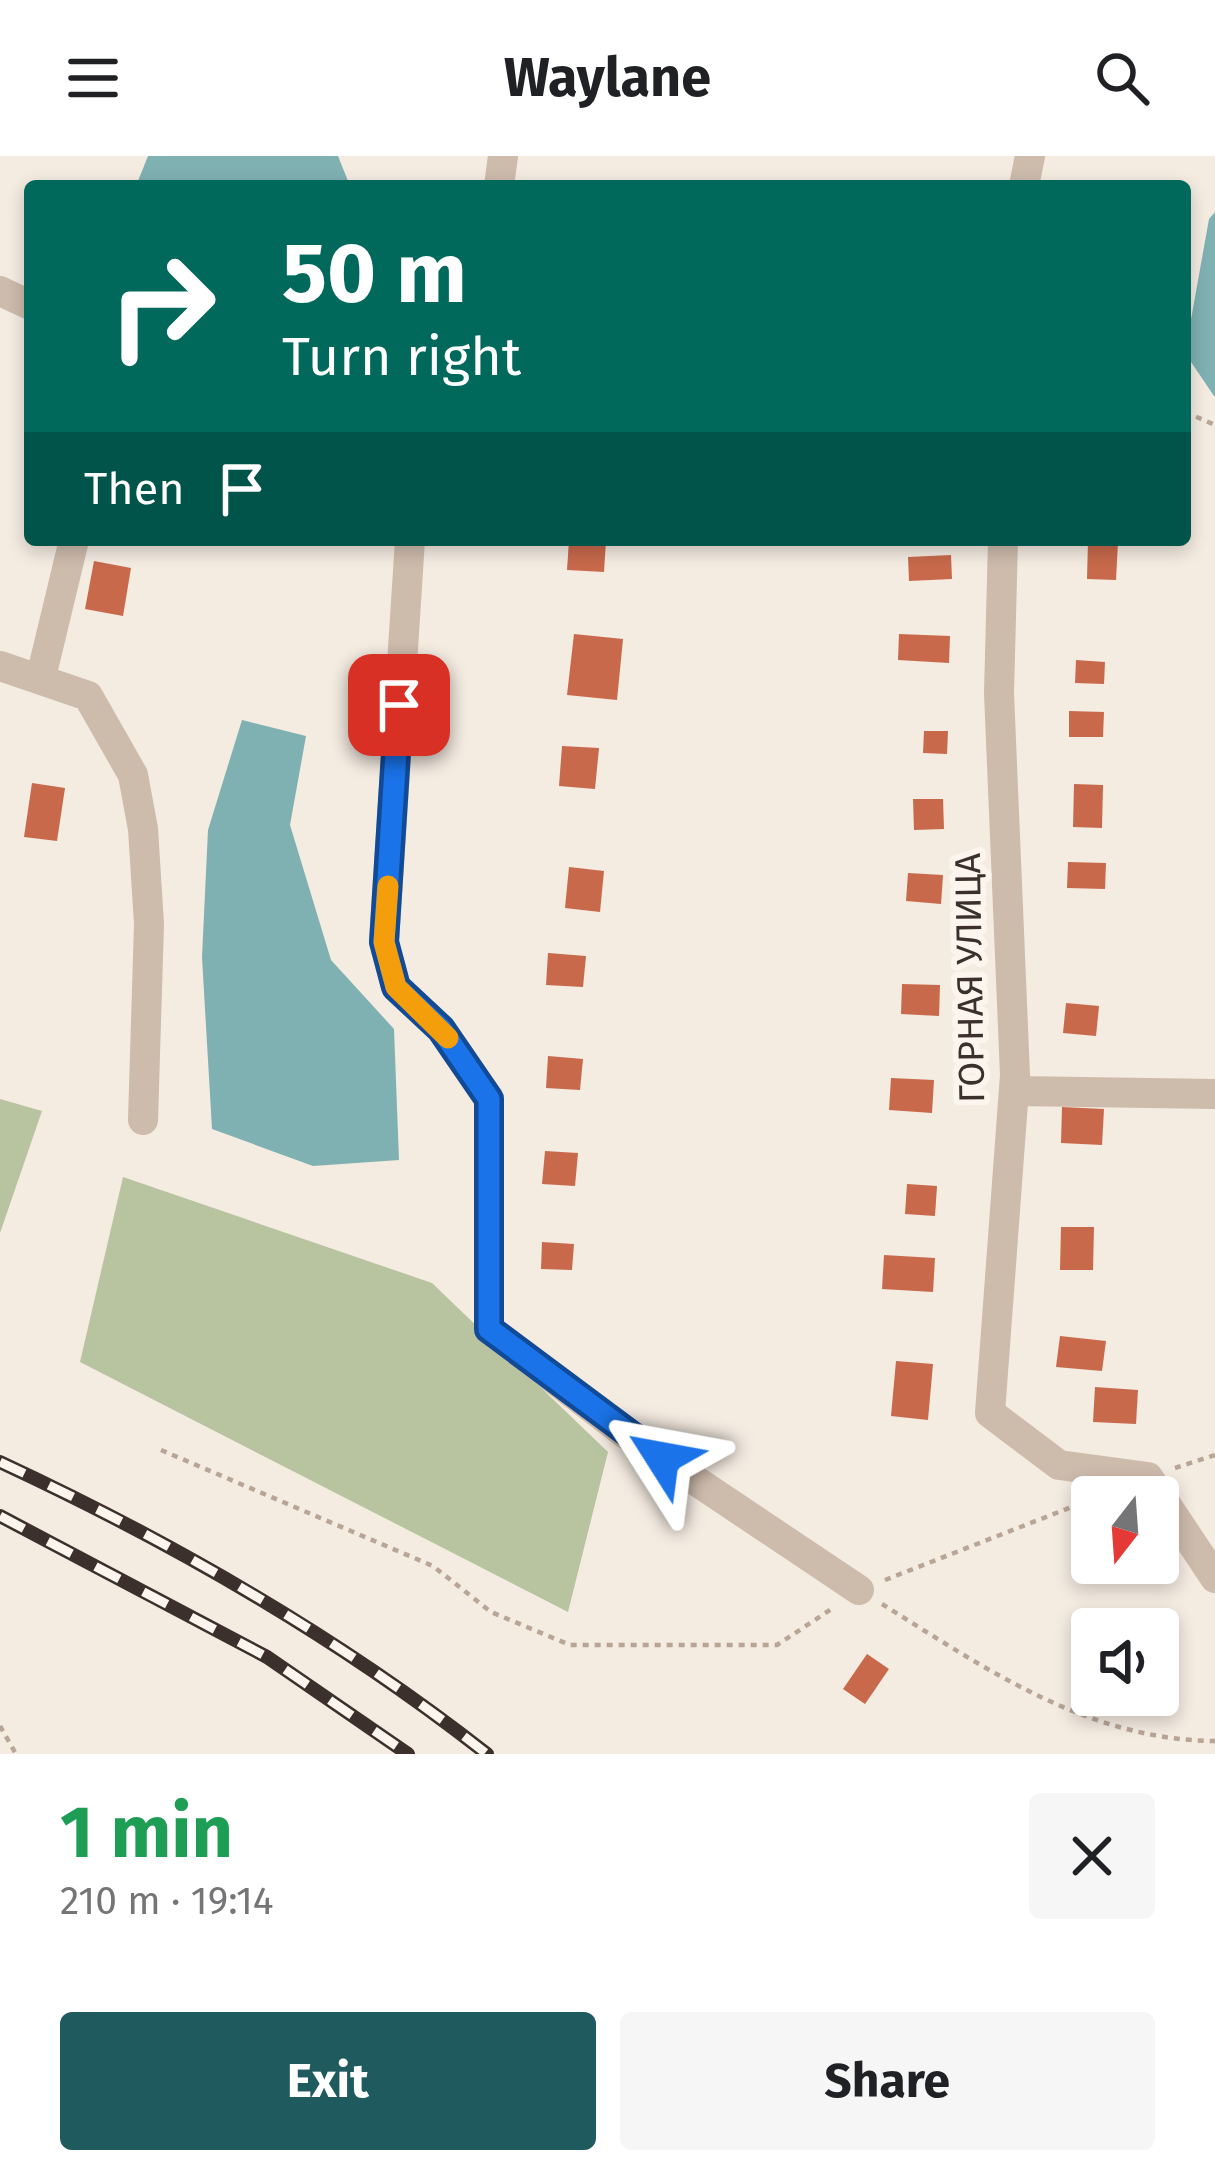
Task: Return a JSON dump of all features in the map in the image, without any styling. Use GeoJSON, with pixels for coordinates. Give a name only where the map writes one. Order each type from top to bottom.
{"type":"FeatureCollection","features":[{"type":"Feature","properties":{"kind":"street"},"geometry":{"type":"LineString","coordinates":[[41,677],[73,546]]}},
{"type":"Feature","properties":{"kind":"street"},"geometry":{"type":"LineString","coordinates":[[410,546],[384,942],[396,987],[441,1029],[489,1099],[489,1329],[623,1432],[859,1590]]}},
{"type":"Feature","properties":{"kind":"street","name":"ГОРНАЯ УЛИЦА"},"geometry":{"type":"LineString","coordinates":[[1003,546],[999,693],[1014,1091],[990,1413],[1059,1465],[1141,1476]]}},
{"type":"Feature","properties":{"kind":"street"},"geometry":{"type":"LineString","coordinates":[[0,667],[88,696],[133,775],[143,829],[149,924],[143,1120]]}},
{"type":"Feature","properties":{"kind":"street"},"geometry":{"type":"LineString","coordinates":[[1014,1091],[1215,1094]]}},
{"type":"Feature","properties":{"kind":"street"},"geometry":{"type":"LineString","coordinates":[[1179,1524],[1215,1578]]}},
{"type":"Feature","properties":{"kind":"path"},"geometry":{"type":"LineString","coordinates":[[161,1450],[433,1566],[490,1612],[570,1645],[777,1645],[859,1590],[1071,1507]]}},
{"type":"Feature","properties":{"kind":"path"},"geometry":{"type":"LineString","coordinates":[[1151,1476],[1215,1455]]}},
{"type":"Feature","properties":{"kind":"path"},"geometry":{"type":"LineString","coordinates":[[859,1590],[1066,1712],[1172,1741],[1215,1742]]}},
{"type":"Feature","properties":{"kind":"path"},"geometry":{"type":"LineString","coordinates":[[0,1726],[16,1754]]}},
{"type":"Feature","properties":{"kind":"green space"},"geometry":{"type":"Polygon","coordinates":[[[0,1099],[42,1111],[0,1233],[0,1099]]]}},
{"type":"Feature","properties":{"kind":"green space"},"geometry":{"type":"Polygon","coordinates":[[[123,1177],[432,1283],[608,1452],[568,1612],[80,1362],[123,1177]]]}},
{"type":"Feature","properties":{"kind":"water"},"geometry":{"type":"Polygon","coordinates":[[[148,156],[338,156],[348,180],[138,180],[148,156]]]}},
{"type":"Feature","properties":{"kind":"water"},"geometry":{"type":"Polygon","coordinates":[[[1215,212],[1215,396],[1191,362],[1191,320],[1209,219],[1215,212]]]}},
{"type":"Feature","properties":{"kind":"water"},"geometry":{"type":"Polygon","coordinates":[[[242,720],[306,736],[290,825],[331,960],[394,1029],[399,1160],[313,1166],[212,1129],[202,957],[208,830],[242,720]]]}},
{"type":"Feature","properties":{"kind":"building"},"geometry":{"type":"Polygon","coordinates":[[[569,546],[606,546],[604,572],[567,570],[569,546]]]}},
{"type":"Feature","properties":{"kind":"building"},"geometry":{"type":"Polygon","coordinates":[[[1088,546],[1118,546],[1116,580],[1087,579],[1088,546]]]}},
{"type":"Feature","properties":{"kind":"building"},"geometry":{"type":"Polygon","coordinates":[[[951,555],[952,579],[909,581],[908,557],[951,555]]]}},
{"type":"Feature","properties":{"kind":"building"},"geometry":{"type":"Polygon","coordinates":[[[94,561],[131,568],[123,616],[85,609],[94,561]]]}},
{"type":"Feature","properties":{"kind":"building"},"geometry":{"type":"Polygon","coordinates":[[[574,634],[623,639],[617,700],[567,695],[574,634]]]}},
{"type":"Feature","properties":{"kind":"building"},"geometry":{"type":"Polygon","coordinates":[[[899,634],[950,636],[949,663],[898,660],[899,634]]]}},
{"type":"Feature","properties":{"kind":"building"},"geometry":{"type":"Polygon","coordinates":[[[1076,660],[1105,662],[1104,684],[1075,683],[1076,660]]]}},
{"type":"Feature","properties":{"kind":"building"},"geometry":{"type":"Polygon","coordinates":[[[1069,711],[1104,712],[1103,737],[1069,737],[1069,711]]]}},
{"type":"Feature","properties":{"kind":"building"},"geometry":{"type":"Polygon","coordinates":[[[924,731],[948,731],[947,754],[923,753],[924,731]]]}},
{"type":"Feature","properties":{"kind":"building"},"geometry":{"type":"Polygon","coordinates":[[[562,746],[599,748],[595,789],[559,786],[562,746]]]}},
{"type":"Feature","properties":{"kind":"building"},"geometry":{"type":"Polygon","coordinates":[[[32,783],[65,788],[57,841],[24,837],[32,783]]]}},
{"type":"Feature","properties":{"kind":"building"},"geometry":{"type":"Polygon","coordinates":[[[1074,784],[1103,785],[1102,828],[1073,827],[1074,784]]]}},
{"type":"Feature","properties":{"kind":"building"},"geometry":{"type":"Polygon","coordinates":[[[913,799],[943,799],[944,829],[914,830],[913,799]]]}},
{"type":"Feature","properties":{"kind":"building"},"geometry":{"type":"Polygon","coordinates":[[[1068,862],[1106,863],[1105,889],[1067,888],[1068,862]]]}},
{"type":"Feature","properties":{"kind":"building"},"geometry":{"type":"Polygon","coordinates":[[[569,867],[604,871],[600,912],[565,908],[569,867]]]}},
{"type":"Feature","properties":{"kind":"building"},"geometry":{"type":"Polygon","coordinates":[[[908,873],[943,875],[941,904],[906,901],[908,873]]]}},
{"type":"Feature","properties":{"kind":"building"},"geometry":{"type":"Polygon","coordinates":[[[548,953],[586,956],[583,987],[546,985],[548,953]]]}},
{"type":"Feature","properties":{"kind":"building"},"geometry":{"type":"Polygon","coordinates":[[[902,984],[940,985],[939,1016],[901,1014],[902,984]]]}},
{"type":"Feature","properties":{"kind":"building"},"geometry":{"type":"Polygon","coordinates":[[[1066,1003],[1099,1006],[1096,1036],[1063,1033],[1066,1003]]]}},
{"type":"Feature","properties":{"kind":"building"},"geometry":{"type":"Polygon","coordinates":[[[548,1056],[583,1059],[580,1090],[546,1088],[548,1056]]]}},
{"type":"Feature","properties":{"kind":"building"},"geometry":{"type":"Polygon","coordinates":[[[891,1078],[934,1080],[932,1113],[889,1110],[891,1078]]]}},
{"type":"Feature","properties":{"kind":"building"},"geometry":{"type":"Polygon","coordinates":[[[1062,1107],[1104,1109],[1102,1145],[1061,1143],[1062,1107]]]}},
{"type":"Feature","properties":{"kind":"building"},"geometry":{"type":"Polygon","coordinates":[[[545,1151],[578,1153],[575,1186],[542,1184],[545,1151]]]}},
{"type":"Feature","properties":{"kind":"building"},"geometry":{"type":"Polygon","coordinates":[[[907,1184],[937,1186],[935,1216],[905,1214],[907,1184]]]}},
{"type":"Feature","properties":{"kind":"building"},"geometry":{"type":"Polygon","coordinates":[[[1061,1227],[1094,1227],[1093,1270],[1060,1270],[1061,1227]]]}},
{"type":"Feature","properties":{"kind":"building"},"geometry":{"type":"Polygon","coordinates":[[[542,1242],[574,1244],[572,1270],[541,1269],[542,1242]]]}},
{"type":"Feature","properties":{"kind":"building"},"geometry":{"type":"Polygon","coordinates":[[[884,1255],[935,1258],[933,1292],[882,1289],[884,1255]]]}},
{"type":"Feature","properties":{"kind":"building"},"geometry":{"type":"Polygon","coordinates":[[[1060,1336],[1106,1341],[1102,1371],[1056,1367],[1060,1336]]]}},
{"type":"Feature","properties":{"kind":"building"},"geometry":{"type":"Polygon","coordinates":[[[896,1361],[933,1364],[928,1420],[891,1416],[896,1361]]]}},
{"type":"Feature","properties":{"kind":"building"},"geometry":{"type":"Polygon","coordinates":[[[1095,1387],[1138,1390],[1136,1424],[1093,1422],[1095,1387]]]}},
{"type":"Feature","properties":{"kind":"building"},"geometry":{"type":"Polygon","coordinates":[[[867,1654],[889,1669],[865,1704],[843,1689],[867,1654]]]}},
{"type":"Feature","properties":{"kind":"railway"},"geometry":{"type":"LineString","coordinates":[[0,1462],[252,1594],[372,1670],[487,1754]]}},
{"type":"Feature","properties":{"kind":"railway"},"geometry":{"type":"LineString","coordinates":[[0,1516],[267,1657],[408,1754]]}},
{"type":"Feature","properties":{"kind":"slow traffic"},"geometry":{"type":"LineString","coordinates":[[388,886],[384,942],[396,987],[448,1038]]}},
{"type":"Feature","properties":{"kind":"route"},"geometry":{"type":"LineString","coordinates":[[399,705],[384,942],[396,987],[441,1029],[489,1099],[489,1329],[662,1458]]}}]}
